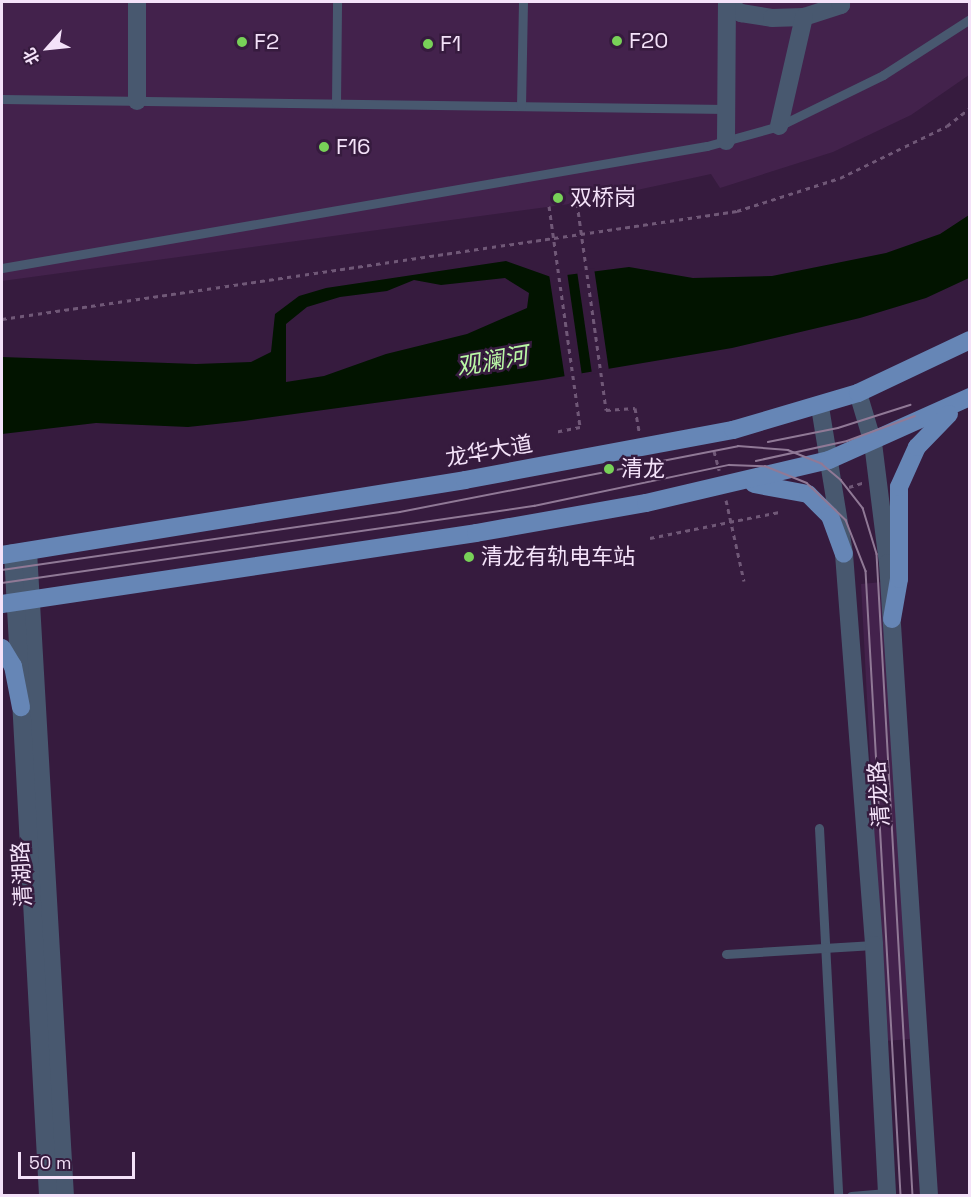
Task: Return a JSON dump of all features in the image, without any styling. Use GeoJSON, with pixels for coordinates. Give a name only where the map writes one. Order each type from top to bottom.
{"type":"FeatureCollection","features":[{"type":"Feature","properties":{"kind":"main road","name":"龙华大道"},"geometry":{"type":"LineString","coordinates":[[14,553],[635,450],[820,407],[858,393],[969,340]]}},
{"type":"Feature","properties":{"kind":"main road"},"geometry":{"type":"LineString","coordinates":[[16,602],[476,533],[723,483],[829,459],[873,443],[969,397]]}},
{"type":"Feature","properties":{"kind":"main road"},"geometry":{"type":"LineString","coordinates":[[892,619],[899,579],[897,499],[903,474],[925,436],[969,397]]}},
{"type":"Feature","properties":{"kind":"main road"},"geometry":{"type":"LineString","coordinates":[[723,483],[766,484],[808,494],[830,516],[844,554]]}},
{"type":"Feature","properties":{"kind":"main road"},"geometry":{"type":"LineString","coordinates":[[2,648],[13,666],[21,707]]}},
{"type":"Feature","properties":{"kind":"street"},"geometry":{"type":"LineString","coordinates":[[137,2],[137,100]]}},
{"type":"Feature","properties":{"kind":"street"},"geometry":{"type":"LineString","coordinates":[[727,3],[741,13],[772,18],[804,16],[845,3]]}},
{"type":"Feature","properties":{"kind":"street"},"geometry":{"type":"LineString","coordinates":[[726,141],[727,3]]}},
{"type":"Feature","properties":{"kind":"street"},"geometry":{"type":"LineString","coordinates":[[779,126],[804,16]]}},
{"type":"Feature","properties":{"kind":"street","name":"清龙路"},"geometry":{"type":"LineString","coordinates":[[858,393],[873,443],[892,619],[929,1196]]}},
{"type":"Feature","properties":{"kind":"street","name":"清龙路"},"geometry":{"type":"LineString","coordinates":[[820,407],[844,554],[874,945],[887,1194]]}},
{"type":"Feature","properties":{"kind":"street","name":"清湖路"},"geometry":{"type":"LineString","coordinates":[[14,553],[48,1196]]}},
{"type":"Feature","properties":{"kind":"street","name":"清湖路"},"geometry":{"type":"LineString","coordinates":[[16,602],[65,1196]]}},
{"type":"Feature","properties":{"kind":"lane"},"geometry":{"type":"LineString","coordinates":[[336,103],[337,2]]}},
{"type":"Feature","properties":{"kind":"lane"},"geometry":{"type":"LineString","coordinates":[[521,106],[523,2]]}},
{"type":"Feature","properties":{"kind":"lane"},"geometry":{"type":"LineString","coordinates":[[2,268],[726,141],[779,126],[883,75],[969,19]]}},
{"type":"Feature","properties":{"kind":"lane"},"geometry":{"type":"LineString","coordinates":[[2,99],[726,109]]}},
{"type":"Feature","properties":{"kind":"lane"},"geometry":{"type":"LineString","coordinates":[[819,828],[838,1196]]}},
{"type":"Feature","properties":{"kind":"lane"},"geometry":{"type":"LineString","coordinates":[[726,954],[874,945]]}},
{"type":"Feature","properties":{"kind":"lane"},"geometry":{"type":"LineString","coordinates":[[851,1196],[887,1194]]}},
{"type":"Feature","properties":{"kind":"path"},"geometry":{"type":"LineString","coordinates":[[2,319],[737,211],[840,178],[947,126],[969,108]]}},
{"type":"Feature","properties":{"kind":"path"},"geometry":{"type":"LineString","coordinates":[[577,202],[606,410],[635,408],[640,433]]}},
{"type":"Feature","properties":{"kind":"path"},"geometry":{"type":"LineString","coordinates":[[549,206],[580,427],[554,432]]}},
{"type":"Feature","properties":{"kind":"path"},"geometry":{"type":"LineString","coordinates":[[711,443],[723,483],[744,580]]}},
{"type":"Feature","properties":{"kind":"path"},"geometry":{"type":"LineString","coordinates":[[650,538],[780,512]]}},
{"type":"Feature","properties":{"kind":"shaded area"},"geometry":{"type":"Polygon","coordinates":[[[2,2],[969,2],[969,75],[911,115],[833,152],[720,188],[711,174],[577,203],[2,281],[2,2]]]}},
{"type":"Feature","properties":{"kind":"shaded area"},"geometry":{"type":"Polygon","coordinates":[[[882,582],[911,1039],[885,1041],[861,584],[882,582]]]}},
{"type":"Feature","properties":{"kind":"water","name":"观澜河"},"geometry":{"type":"Polygon","coordinates":[[[969,215],[969,278],[926,298],[860,318],[732,348],[542,380],[244,421],[188,427],[96,423],[2,434],[2,357],[196,364],[251,362],[271,352],[275,314],[299,296],[326,288],[506,261],[551,277],[629,267],[693,278],[772,276],[886,253],[940,234],[969,215]],[[505,278],[441,285],[414,280],[387,291],[340,297],[307,307],[286,324],[286,382],[324,376],[386,354],[467,334],[527,308],[529,293],[505,278]]]}},
{"type":"Feature","properties":{"kind":"pier"},"geometry":{"type":"Polygon","coordinates":[[[594,268],[609,371],[592,374],[577,271],[594,268]]]}},
{"type":"Feature","properties":{"kind":"pier"},"geometry":{"type":"Polygon","coordinates":[[[567,272],[582,376],[565,379],[549,274],[567,272]]]}},
{"type":"Feature","properties":{"kind":"tram line"},"geometry":{"type":"LineString","coordinates":[[768,442],[838,428],[910,405]]}},
{"type":"Feature","properties":{"kind":"tram line"},"geometry":{"type":"LineString","coordinates":[[756,461],[847,441],[915,416]]}},
{"type":"Feature","properties":{"kind":"tram line"},"geometry":{"type":"LineString","coordinates":[[2,570],[400,512],[738,446],[788,450],[822,464],[841,480],[863,508],[877,554],[913,1196]]}},
{"type":"Feature","properties":{"kind":"tram line"},"geometry":{"type":"LineString","coordinates":[[2,583],[534,506],[729,465],[765,466],[807,483],[846,520],[866,571],[901,1196]]}},
{"type":"Feature","properties":{"kind":"place","name":"F20"},"geometry":{"type":"Point","coordinates":[617,41]}},
{"type":"Feature","properties":{"kind":"place","name":"F2"},"geometry":{"type":"Point","coordinates":[242,42]}},
{"type":"Feature","properties":{"kind":"place","name":"F1"},"geometry":{"type":"Point","coordinates":[428,44]}},
{"type":"Feature","properties":{"kind":"place","name":"F16"},"geometry":{"type":"Point","coordinates":[324,147]}},
{"type":"Feature","properties":{"kind":"place","name":"双桥岗"},"geometry":{"type":"Point","coordinates":[558,198]}},
{"type":"Feature","properties":{"kind":"place","name":"清龙"},"geometry":{"type":"Point","coordinates":[609,469]}},
{"type":"Feature","properties":{"kind":"place","name":"清龙有轨电车站"},"geometry":{"type":"Point","coordinates":[469,557]}}]}
